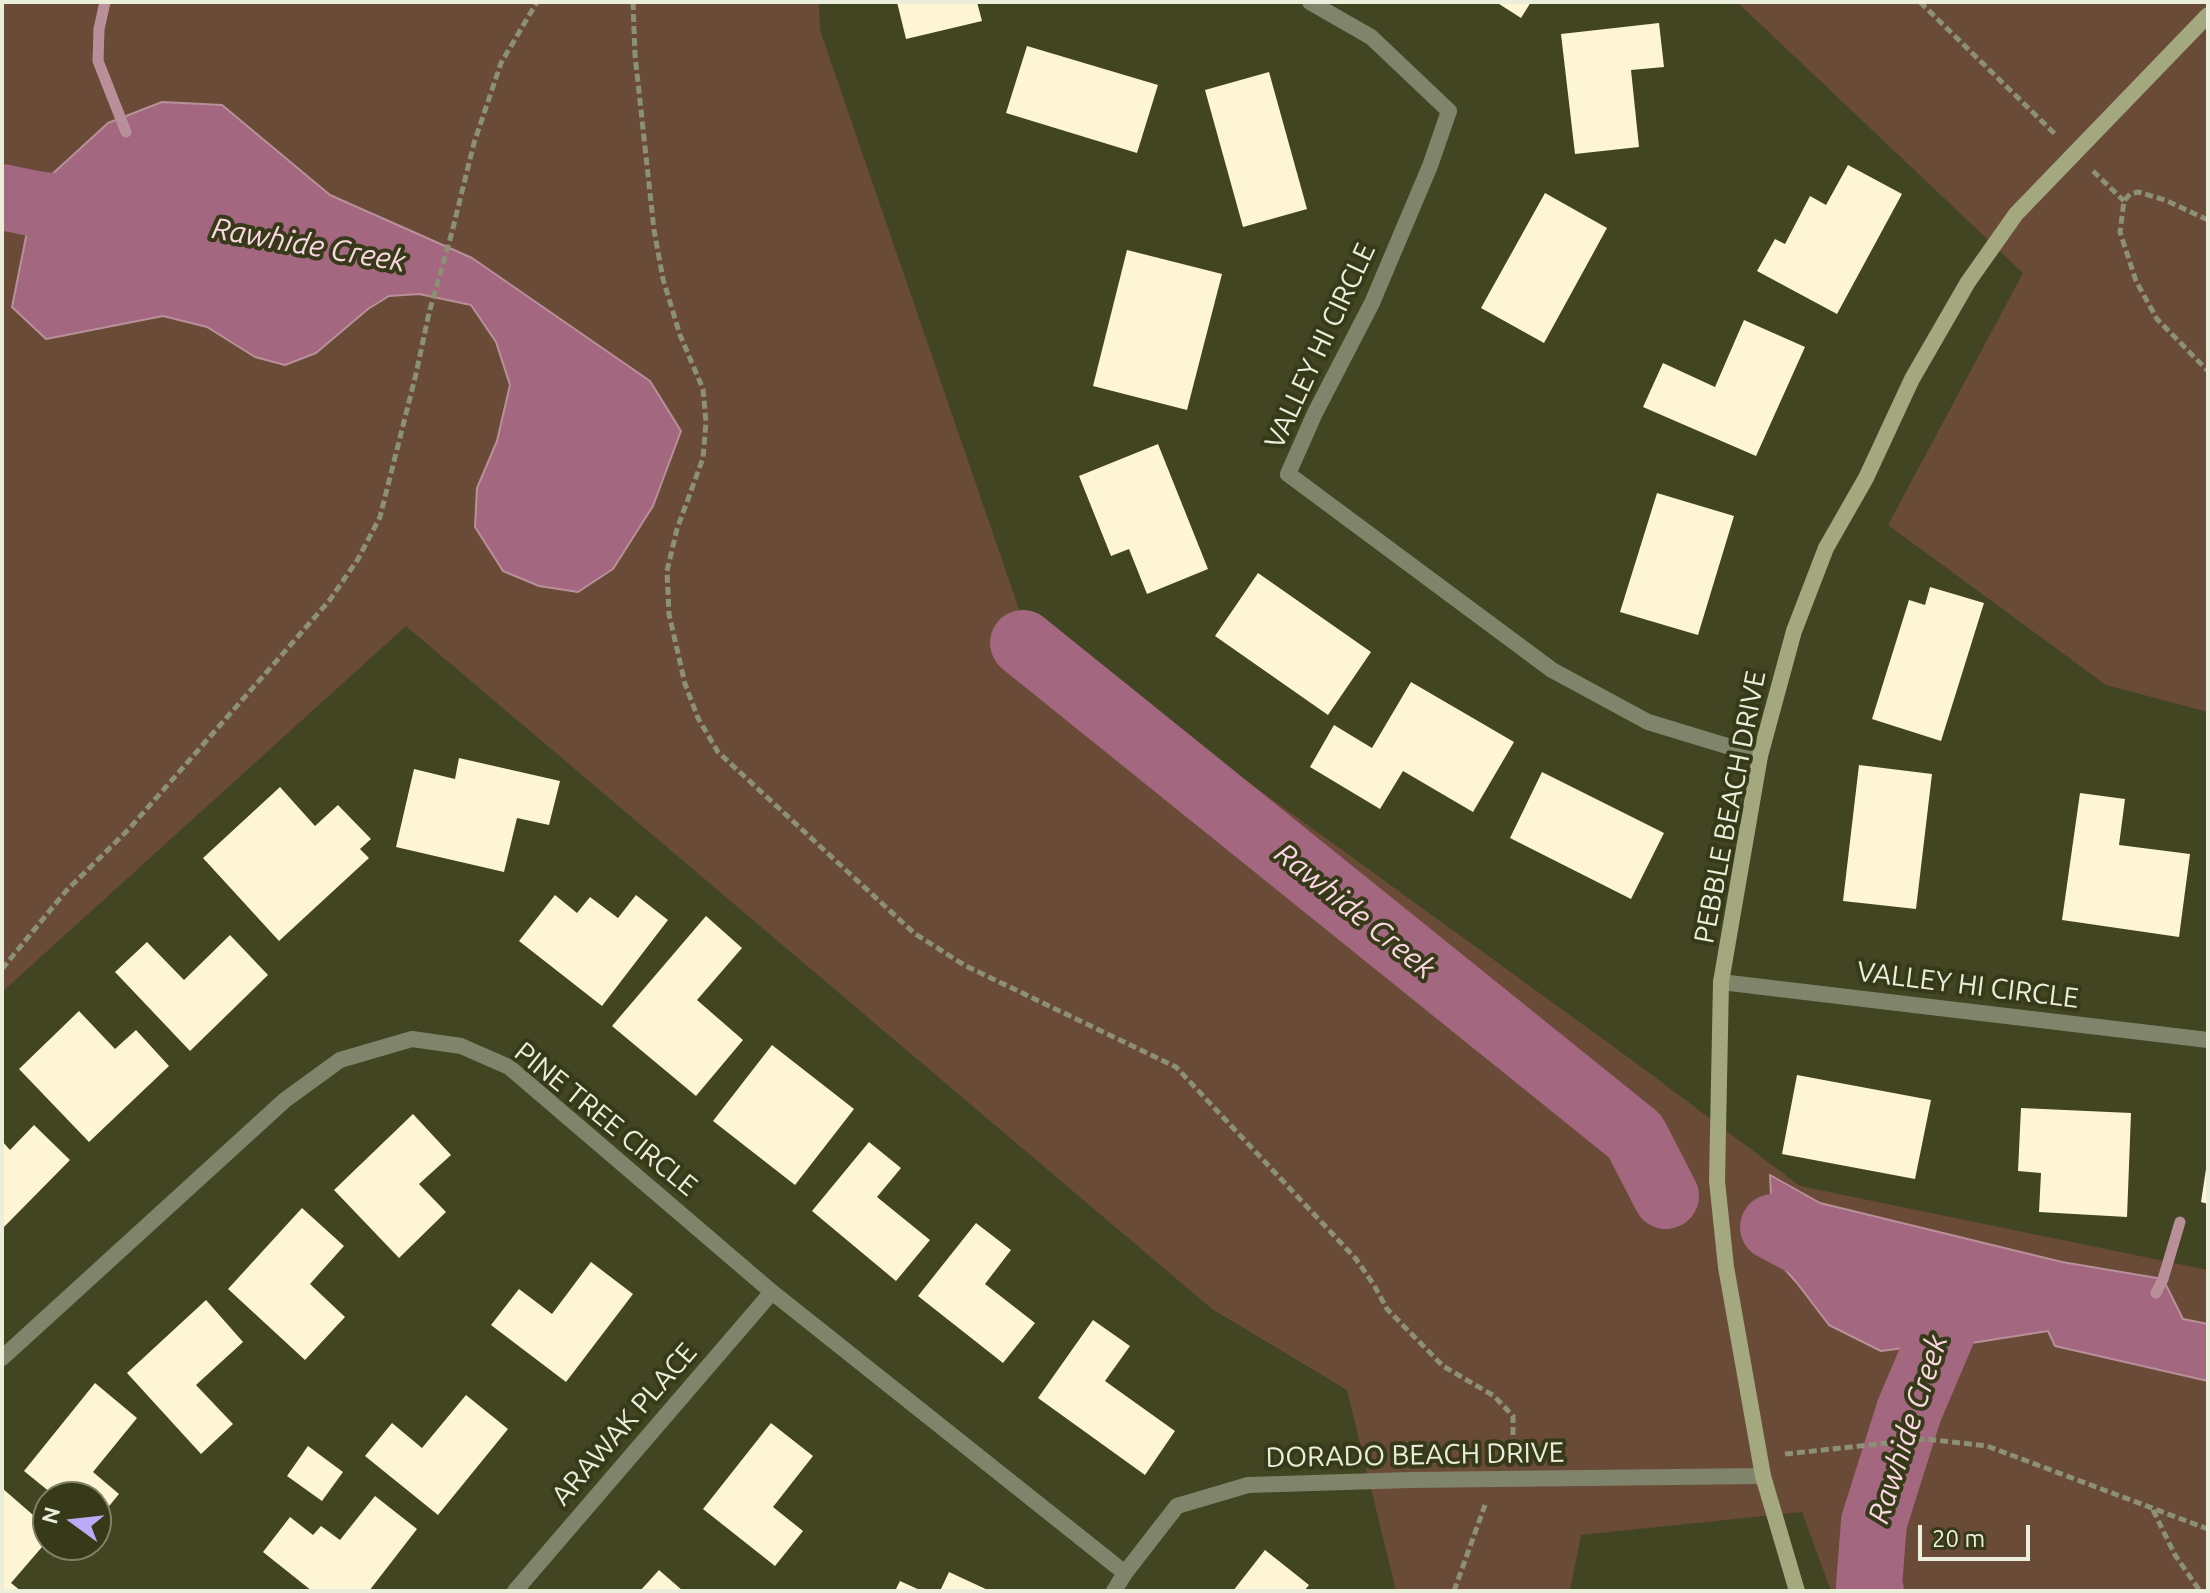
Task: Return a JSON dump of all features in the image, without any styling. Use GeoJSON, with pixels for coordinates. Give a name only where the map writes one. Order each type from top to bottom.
{"type":"FeatureCollection","features":[{"type":"Feature","properties":{"kind":"street","name":"VALLEY HI CIRCLE"},"geometry":{"type":"LineString","coordinates":[[1310,2],[1371,37],[1449,111],[1430,166],[1372,303],[1315,413],[1288,474],[1552,670],[1648,722],[1760,756]]}},
{"type":"Feature","properties":{"kind":"street","name":"PEBBLE BEACH DRIVE"},"geometry":{"type":"LineString","coordinates":[[1797,1591],[1763,1476],[1726,1267],[1717,1181],[1721,982],[1760,756],[1794,631],[1826,548],[1866,478],[1912,379],[1968,282],[2016,214],[2208,15]]}},
{"type":"Feature","properties":{"kind":"street","name":"VALLEY HI CIRCLE"},"geometry":{"type":"LineString","coordinates":[[1721,982],[2208,1040]]}},
{"type":"Feature","properties":{"kind":"street","name":"PINE TREE CIRCLE"},"geometry":{"type":"LineString","coordinates":[[2,1358],[285,1100],[340,1060],[412,1039],[461,1046],[509,1067],[772,1292],[1125,1573]]}},
{"type":"Feature","properties":{"kind":"street","name":"ARAWAK PLACE"},"geometry":{"type":"LineString","coordinates":[[515,1591],[772,1292]]}},
{"type":"Feature","properties":{"kind":"street","name":"DORADO BEACH DRIVE"},"geometry":{"type":"LineString","coordinates":[[1114,1591],[1177,1506],[1248,1485],[1763,1476]]}},
{"type":"Feature","properties":{"kind":"path"},"geometry":{"type":"LineString","coordinates":[[2,969],[66,891],[129,829],[329,601],[358,559],[380,517],[474,143],[501,63],[537,2]]}},
{"type":"Feature","properties":{"kind":"path"},"geometry":{"type":"LineString","coordinates":[[633,2],[635,55],[654,230],[663,279],[680,335],[703,389],[706,422],[703,458],[677,529],[667,571],[669,614],[685,684],[698,718],[718,752],[914,933],[964,965],[1176,1067],[1356,1259],[1387,1309],[1443,1366],[1494,1396],[1513,1416],[1513,1444],[1494,1479],[1454,1591]]}},
{"type":"Feature","properties":{"kind":"path"},"geometry":{"type":"LineString","coordinates":[[1920,2],[2124,201]]}},
{"type":"Feature","properties":{"kind":"path"},"geometry":{"type":"LineString","coordinates":[[2208,220],[2165,200],[2138,192],[2130,194],[2124,201],[2120,232],[2136,281],[2157,319],[2208,371]]}},
{"type":"Feature","properties":{"kind":"path"},"geometry":{"type":"LineString","coordinates":[[1760,1457],[1926,1439],[1987,1446],[2208,1529]]}},
{"type":"Feature","properties":{"kind":"path"},"geometry":{"type":"LineString","coordinates":[[2153,1509],[2175,1555],[2200,1591]]}},
{"type":"Feature","properties":{"kind":"shaded area"},"geometry":{"type":"Polygon","coordinates":[[[2,2],[819,2],[820,30],[1022,618],[1636,1063],[1800,1186],[2208,1270],[2208,1591],[1831,1591],[1802,1512],[1581,1535],[1570,1591],[1396,1591],[1347,1390],[1212,1309],[406,626],[2,992],[2,2]]]}},
{"type":"Feature","properties":{"kind":"shaded area"},"geometry":{"type":"Polygon","coordinates":[[[1737,2],[2208,2],[2208,712],[2106,685],[1888,525],[2023,273],[1737,2]]]}},
{"type":"Feature","properties":{"kind":"water"},"geometry":{"type":"Polygon","coordinates":[[[162,102],[222,105],[330,195],[472,258],[650,381],[681,431],[653,506],[613,569],[578,592],[539,586],[503,571],[475,527],[477,488],[497,441],[510,385],[496,342],[471,305],[419,294],[389,296],[368,309],[316,353],[285,365],[255,357],[207,327],[163,316],[46,339],[12,307],[29,222],[49,177],[108,123],[162,102]]]}},
{"type":"Feature","properties":{"kind":"water"},"geometry":{"type":"Polygon","coordinates":[[[1770,1175],[1820,1203],[2062,1262],[2163,1279],[2183,1319],[2208,1324],[2208,1381],[2055,1346],[2048,1331],[1965,1344],[1881,1351],[1829,1325],[1774,1257],[1770,1175]]]}},
{"type":"Feature","properties":{"kind":"building"},"geometry":{"type":"Polygon","coordinates":[[[897,2],[977,2],[982,21],[906,39],[897,2]]]}},
{"type":"Feature","properties":{"kind":"building"},"geometry":{"type":"Polygon","coordinates":[[[1496,2],[1531,2],[1521,18],[1496,2]]]}},
{"type":"Feature","properties":{"kind":"building"},"geometry":{"type":"Polygon","coordinates":[[[1659,23],[1664,67],[1631,70],[1639,147],[1575,154],[1561,34],[1659,23]]]}},
{"type":"Feature","properties":{"kind":"building"},"geometry":{"type":"Polygon","coordinates":[[[1027,46],[1158,85],[1137,153],[1006,113],[1027,46]]]}},
{"type":"Feature","properties":{"kind":"building"},"geometry":{"type":"Polygon","coordinates":[[[1269,72],[1307,209],[1243,227],[1205,90],[1269,72]]]}},
{"type":"Feature","properties":{"kind":"building"},"geometry":{"type":"Polygon","coordinates":[[[1848,165],[1902,194],[1837,314],[1757,271],[1775,239],[1785,244],[1810,196],[1826,205],[1848,165]]]}},
{"type":"Feature","properties":{"kind":"building"},"geometry":{"type":"Polygon","coordinates":[[[1545,193],[1607,228],[1544,343],[1481,308],[1545,193]]]}},
{"type":"Feature","properties":{"kind":"building"},"geometry":{"type":"Polygon","coordinates":[[[1127,250],[1222,274],[1187,410],[1093,386],[1127,250]]]}},
{"type":"Feature","properties":{"kind":"building"},"geometry":{"type":"Polygon","coordinates":[[[1744,320],[1805,347],[1756,456],[1643,407],[1663,363],[1715,387],[1744,320]]]}},
{"type":"Feature","properties":{"kind":"building"},"geometry":{"type":"Polygon","coordinates":[[[1158,444],[1208,569],[1147,594],[1129,549],[1111,556],[1079,476],[1158,444]]]}},
{"type":"Feature","properties":{"kind":"building"},"geometry":{"type":"Polygon","coordinates":[[[1657,493],[1734,516],[1698,635],[1620,612],[1657,493]]]}},
{"type":"Feature","properties":{"kind":"building"},"geometry":{"type":"Polygon","coordinates":[[[1258,573],[1371,652],[1328,715],[1215,636],[1258,573]]]}},
{"type":"Feature","properties":{"kind":"building"},"geometry":{"type":"Polygon","coordinates":[[[1930,587],[1984,603],[1941,741],[1872,719],[1909,600],[1925,605],[1930,587]]]}},
{"type":"Feature","properties":{"kind":"building"},"geometry":{"type":"Polygon","coordinates":[[[1411,682],[1514,742],[1473,812],[1403,771],[1380,809],[1310,767],[1334,725],[1372,748],[1411,682]]]}},
{"type":"Feature","properties":{"kind":"building"},"geometry":{"type":"Polygon","coordinates":[[[459,758],[560,781],[549,825],[517,818],[504,872],[396,847],[414,769],[455,779],[459,758]]]}},
{"type":"Feature","properties":{"kind":"building"},"geometry":{"type":"Polygon","coordinates":[[[1859,765],[1932,774],[1916,909],[1843,901],[1859,765]]]}},
{"type":"Feature","properties":{"kind":"building"},"geometry":{"type":"Polygon","coordinates":[[[1542,772],[1664,833],[1631,899],[1510,838],[1542,772]]]}},
{"type":"Feature","properties":{"kind":"building"},"geometry":{"type":"Polygon","coordinates":[[[280,787],[315,826],[338,805],[371,839],[360,849],[369,858],[279,941],[203,858],[280,787]]]}},
{"type":"Feature","properties":{"kind":"building"},"geometry":{"type":"Polygon","coordinates":[[[2080,793],[2125,799],[2119,845],[2190,854],[2179,937],[2062,920],[2080,793]]]}},
{"type":"Feature","properties":{"kind":"building"},"geometry":{"type":"Polygon","coordinates":[[[555,895],[577,913],[590,897],[618,918],[636,895],[668,920],[602,1006],[519,941],[555,895]]]}},
{"type":"Feature","properties":{"kind":"building"},"geometry":{"type":"Polygon","coordinates":[[[706,916],[742,948],[697,1000],[743,1040],[696,1096],[612,1026],[706,916]]]}},
{"type":"Feature","properties":{"kind":"building"},"geometry":{"type":"Polygon","coordinates":[[[230,935],[268,975],[190,1051],[115,972],[147,942],[184,980],[230,935]]]}},
{"type":"Feature","properties":{"kind":"building"},"geometry":{"type":"Polygon","coordinates":[[[79,1011],[115,1049],[136,1030],[169,1066],[89,1142],[19,1069],[79,1011]]]}},
{"type":"Feature","properties":{"kind":"building"},"geometry":{"type":"Polygon","coordinates":[[[772,1045],[854,1109],[795,1185],[713,1121],[772,1045]]]}},
{"type":"Feature","properties":{"kind":"building"},"geometry":{"type":"Polygon","coordinates":[[[1797,1075],[1931,1100],[1915,1179],[1782,1154],[1797,1075]]]}},
{"type":"Feature","properties":{"kind":"building"},"geometry":{"type":"Polygon","coordinates":[[[2021,1108],[2131,1113],[2127,1217],[2039,1212],[2041,1173],[2018,1171],[2021,1108]]]}},
{"type":"Feature","properties":{"kind":"building"},"geometry":{"type":"Polygon","coordinates":[[[413,1114],[451,1155],[419,1184],[446,1212],[399,1258],[334,1190],[413,1114]]]}},
{"type":"Feature","properties":{"kind":"building"},"geometry":{"type":"Polygon","coordinates":[[[34,1125],[70,1160],[2,1229],[2,1141],[10,1150],[34,1125]]]}},
{"type":"Feature","properties":{"kind":"building"},"geometry":{"type":"Polygon","coordinates":[[[869,1142],[901,1168],[877,1197],[930,1240],[896,1281],[812,1211],[869,1142]]]}},
{"type":"Feature","properties":{"kind":"building"},"geometry":{"type":"Polygon","coordinates":[[[2208,1169],[2208,1204],[2201,1202],[2208,1169]]]}},
{"type":"Feature","properties":{"kind":"building"},"geometry":{"type":"Polygon","coordinates":[[[302,1208],[344,1246],[310,1284],[345,1317],[305,1360],[228,1289],[302,1208]]]}},
{"type":"Feature","properties":{"kind":"building"},"geometry":{"type":"Polygon","coordinates":[[[976,1223],[1011,1250],[985,1284],[1035,1323],[1003,1363],[918,1296],[976,1223]]]}},
{"type":"Feature","properties":{"kind":"building"},"geometry":{"type":"Polygon","coordinates":[[[591,1262],[633,1294],[566,1382],[491,1325],[519,1289],[552,1314],[591,1262]]]}},
{"type":"Feature","properties":{"kind":"building"},"geometry":{"type":"Polygon","coordinates":[[[206,1300],[243,1342],[196,1385],[233,1424],[201,1454],[127,1373],[206,1300]]]}},
{"type":"Feature","properties":{"kind":"building"},"geometry":{"type":"Polygon","coordinates":[[[1093,1320],[1130,1346],[1105,1381],[1175,1431],[1145,1475],[1038,1398],[1093,1320]]]}},
{"type":"Feature","properties":{"kind":"building"},"geometry":{"type":"Polygon","coordinates":[[[95,1383],[137,1418],[93,1472],[104,1481],[36,1481],[24,1471],[95,1383]]]}},
{"type":"Feature","properties":{"kind":"building"},"geometry":{"type":"Polygon","coordinates":[[[466,1395],[508,1429],[438,1515],[365,1456],[392,1423],[422,1448],[466,1395]]]}},
{"type":"Feature","properties":{"kind":"building"},"geometry":{"type":"Polygon","coordinates":[[[771,1423],[813,1456],[773,1507],[803,1531],[775,1566],[703,1509],[771,1423]]]}},
{"type":"Feature","properties":{"kind":"building"},"geometry":{"type":"Polygon","coordinates":[[[308,1446],[343,1472],[322,1501],[287,1476],[308,1446]]]}},
{"type":"Feature","properties":{"kind":"building"},"geometry":{"type":"Polygon","coordinates":[[[2,1488],[32,1514],[32,1559],[11,1583],[21,1591],[2,1591],[2,1488]]]}},
{"type":"Feature","properties":{"kind":"building"},"geometry":{"type":"Polygon","coordinates":[[[112,1488],[119,1494],[112,1503],[112,1488]]]}},
{"type":"Feature","properties":{"kind":"building"},"geometry":{"type":"Polygon","coordinates":[[[375,1496],[417,1529],[369,1591],[312,1591],[263,1552],[290,1517],[313,1535],[321,1526],[340,1540],[375,1496]]]}},
{"type":"Feature","properties":{"kind":"building"},"geometry":{"type":"Polygon","coordinates":[[[1265,1550],[1309,1585],[1304,1591],[1233,1591],[1265,1550]]]}},
{"type":"Feature","properties":{"kind":"building"},"geometry":{"type":"Polygon","coordinates":[[[659,1570],[683,1591],[640,1591],[659,1570]]]}},
{"type":"Feature","properties":{"kind":"building"},"geometry":{"type":"Polygon","coordinates":[[[949,1572],[990,1591],[940,1591],[949,1572]]]}},
{"type":"Feature","properties":{"kind":"building"},"geometry":{"type":"Polygon","coordinates":[[[900,1581],[922,1591],[895,1591],[900,1581]]]}},
{"type":"Feature","properties":{"kind":"waterway"},"geometry":{"type":"LineString","coordinates":[[105,2],[99,29],[98,61],[126,132]]}},
{"type":"Feature","properties":{"kind":"waterway","name":"Rawhide Creek"},"geometry":{"type":"LineString","coordinates":[[2,197],[125,216]]}},
{"type":"Feature","properties":{"kind":"waterway","name":"Rawhide Creek"},"geometry":{"type":"LineString","coordinates":[[1023,643],[1635,1136],[1666,1196]]}},
{"type":"Feature","properties":{"kind":"waterway"},"geometry":{"type":"LineString","coordinates":[[2156,1293],[2180,1222]]}},
{"type":"Feature","properties":{"kind":"waterway","name":"Rawhide Creek"},"geometry":{"type":"LineString","coordinates":[[1773,1227],[1914,1301],[1941,1310],[1943,1331],[1909,1411],[1874,1522],[1871,1591]]}}]}
